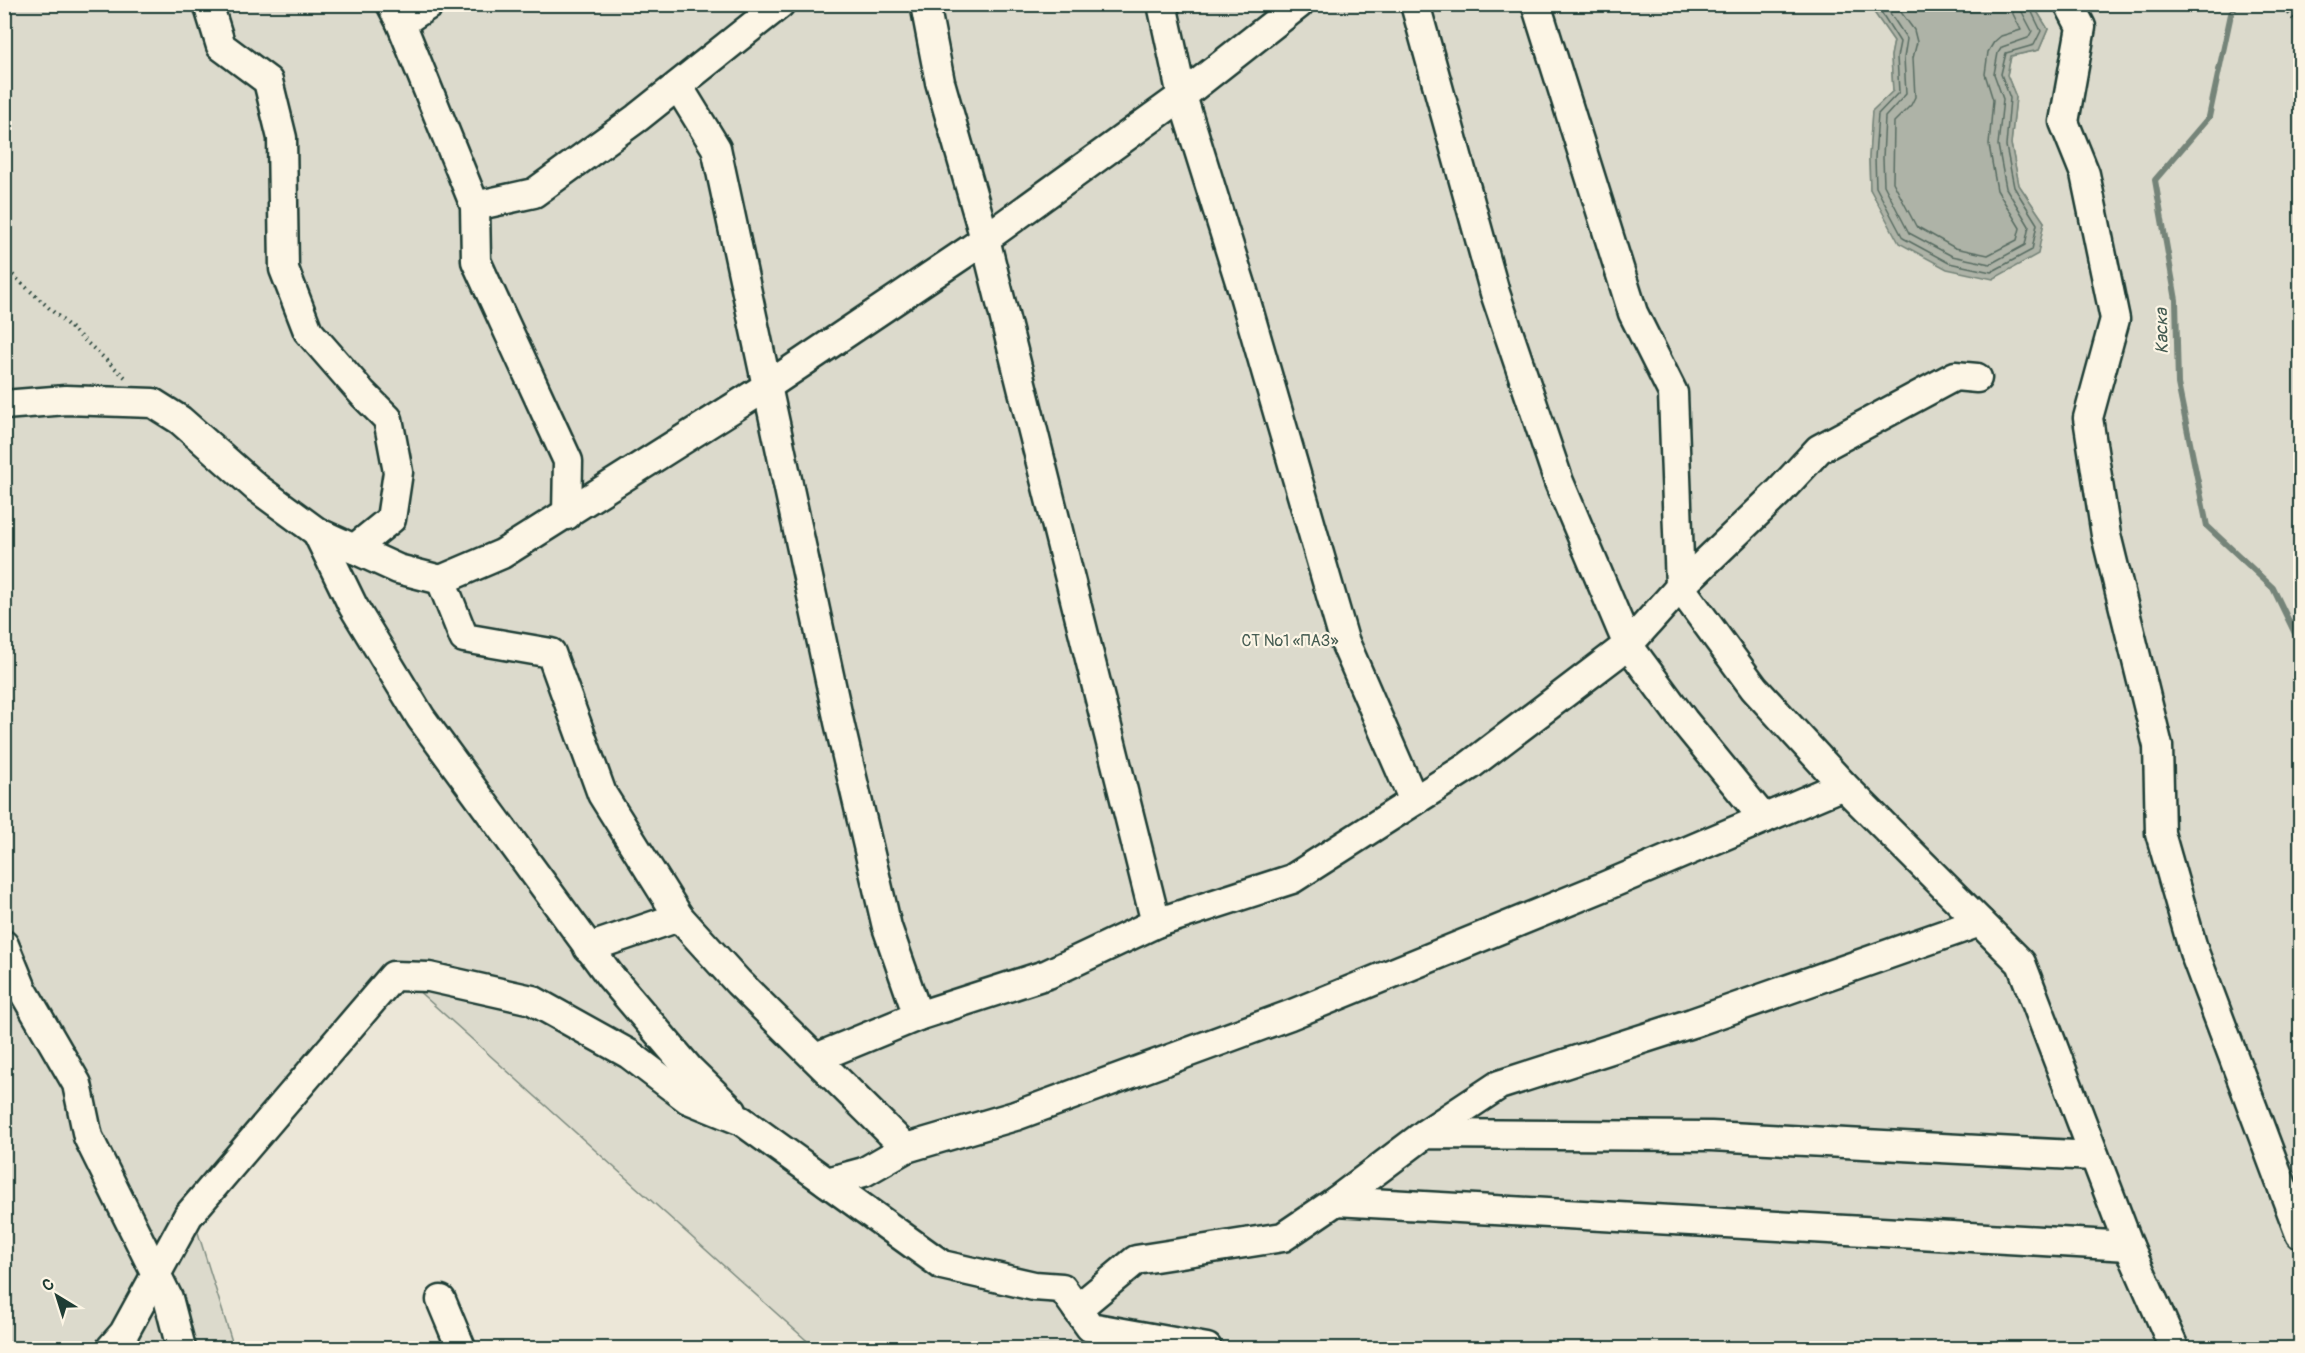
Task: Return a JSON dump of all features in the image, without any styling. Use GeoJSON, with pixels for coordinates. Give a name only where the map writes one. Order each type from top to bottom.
{"type":"FeatureCollection","features":[{"type":"Feature","properties":{"kind":"street"},"geometry":{"type":"LineString","coordinates":[[208,4],[221,46],[268,81],[282,138],[284,269],[308,331],[388,419],[398,472],[391,519],[354,549]]}},
{"type":"Feature","properties":{"kind":"street"},"geometry":{"type":"LineString","coordinates":[[430,4],[396,14],[475,206],[476,261],[568,461],[567,515]]}},
{"type":"Feature","properties":{"kind":"street"},"geometry":{"type":"LineString","coordinates":[[475,206],[534,193],[678,86],[780,4]]}},
{"type":"Feature","properties":{"kind":"street"},"geometry":{"type":"LineString","coordinates":[[925,4],[940,82],[985,239],[1156,923]]}},
{"type":"Feature","properties":{"kind":"street"},"geometry":{"type":"LineString","coordinates":[[1162,4],[1182,96],[1242,288],[1344,640],[1414,801]]}},
{"type":"Feature","properties":{"kind":"street"},"geometry":{"type":"LineString","coordinates":[[4,405],[66,400],[153,403],[180,420],[257,488],[317,532],[398,569],[441,580],[502,554],[766,387],[985,239],[1182,96],[1299,4]]}},
{"type":"Feature","properties":{"kind":"street"},"geometry":{"type":"LineString","coordinates":[[1415,4],[1495,293],[1559,482],[1628,645],[1684,721],[1764,819]]}},
{"type":"Feature","properties":{"kind":"street"},"geometry":{"type":"LineString","coordinates":[[1536,4],[1633,313],[1673,393],[1680,587],[1754,688],[1844,785],[2021,963],[2128,1246],[2174,1348]]}},
{"type":"Feature","properties":{"kind":"street"},"geometry":{"type":"LineString","coordinates":[[2069,4],[2081,27],[2064,122],[2085,174],[2115,319],[2088,418],[2106,535],[2158,746],[2160,833],[2194,952],[2301,1234]]}},
{"type":"Feature","properties":{"kind":"street"},"geometry":{"type":"LineString","coordinates":[[678,86],[716,148],[839,722],[887,927],[918,1016]]}},
{"type":"Feature","properties":{"kind":"street"},"geometry":{"type":"LineString","coordinates":[[816,1058],[918,1016],[1048,974],[1156,923],[1292,879],[1469,766],[1628,645],[1680,587],[1819,449],[1955,376],[1977,378]]}},
{"type":"Feature","properties":{"kind":"street"},"geometry":{"type":"LineString","coordinates":[[317,532],[353,606],[421,718],[610,976],[688,1069],[742,1121],[942,1265],[1034,1286],[1062,1288],[1090,1327],[1207,1348]]}},
{"type":"Feature","properties":{"kind":"street"},"geometry":{"type":"LineString","coordinates":[[441,580],[464,638],[551,653],[602,794],[679,917],[738,982],[906,1148]]}},
{"type":"Feature","properties":{"kind":"street"},"geometry":{"type":"LineString","coordinates":[[827,1182],[864,1172],[906,1148],[1015,1116],[1290,1015],[1844,785]]}},
{"type":"Feature","properties":{"kind":"street"},"geometry":{"type":"LineString","coordinates":[[588,948],[679,917]]}},
{"type":"Feature","properties":{"kind":"street"},"geometry":{"type":"LineString","coordinates":[[1077,1309],[1136,1260],[1283,1237],[1336,1201],[1425,1134],[1498,1085],[1692,1023],[1980,922]]}},
{"type":"Feature","properties":{"kind":"street"},"geometry":{"type":"LineString","coordinates":[[4,945],[22,989],[77,1084],[88,1137],[168,1298],[181,1348]]}},
{"type":"Feature","properties":{"kind":"street"},"geometry":{"type":"LineString","coordinates":[[111,1348],[124,1333],[188,1216],[393,976],[429,977],[532,1000],[629,1054],[688,1099],[742,1121]]}},
{"type":"Feature","properties":{"kind":"street"},"geometry":{"type":"LineString","coordinates":[[1425,1134],[1711,1136],[2094,1156]]}},
{"type":"Feature","properties":{"kind":"street"},"geometry":{"type":"LineString","coordinates":[[1336,1201],[2128,1246]]}},
{"type":"Feature","properties":{"kind":"street"},"geometry":{"type":"LineString","coordinates":[[441,1300],[461,1348]]}},
{"type":"Feature","properties":{"kind":"path"},"geometry":{"type":"LineString","coordinates":[[2281,4],[2301,27]]}},
{"type":"Feature","properties":{"kind":"path"},"geometry":{"type":"LineString","coordinates":[[4,267],[127,379]]}},
{"type":"Feature","properties":{"kind":"shaded area"},"geometry":{"type":"Polygon","coordinates":[[[395,988],[415,988],[815,1348],[234,1348],[195,1223],[395,988]]]}},
{"type":"Feature","properties":{"kind":"green space","name":"СТ №1 «ПАЗ»"},"geometry":{"type":"Polygon","coordinates":[[[5,5],[1869,5],[1894,41],[1891,56],[1893,91],[1872,111],[1869,158],[1870,189],[1885,214],[2044,222],[2019,185],[2011,144],[2016,97],[2007,75],[2011,56],[2039,50],[2048,29],[2033,5],[2300,5],[2300,1348],[815,1348],[415,988],[395,988],[195,1223],[234,1348],[5,1348],[5,5]]]}},
{"type":"Feature","properties":{"kind":"water"},"geometry":{"type":"Polygon","coordinates":[[[1869,5],[2033,5],[2048,29],[2039,50],[2011,56],[2007,75],[2016,97],[2011,144],[2019,185],[2044,222],[2038,254],[1993,279],[1947,269],[1899,243],[1870,189],[1872,111],[1893,91],[1891,56],[1894,41],[1869,5]]]}},
{"type":"Feature","properties":{"kind":"waterway","name":"Каска"},"geometry":{"type":"LineString","coordinates":[[2236,4],[2231,14],[2209,117],[2155,180],[2176,300],[2178,384],[2207,526],[2273,588],[2300,644]]}}]}
